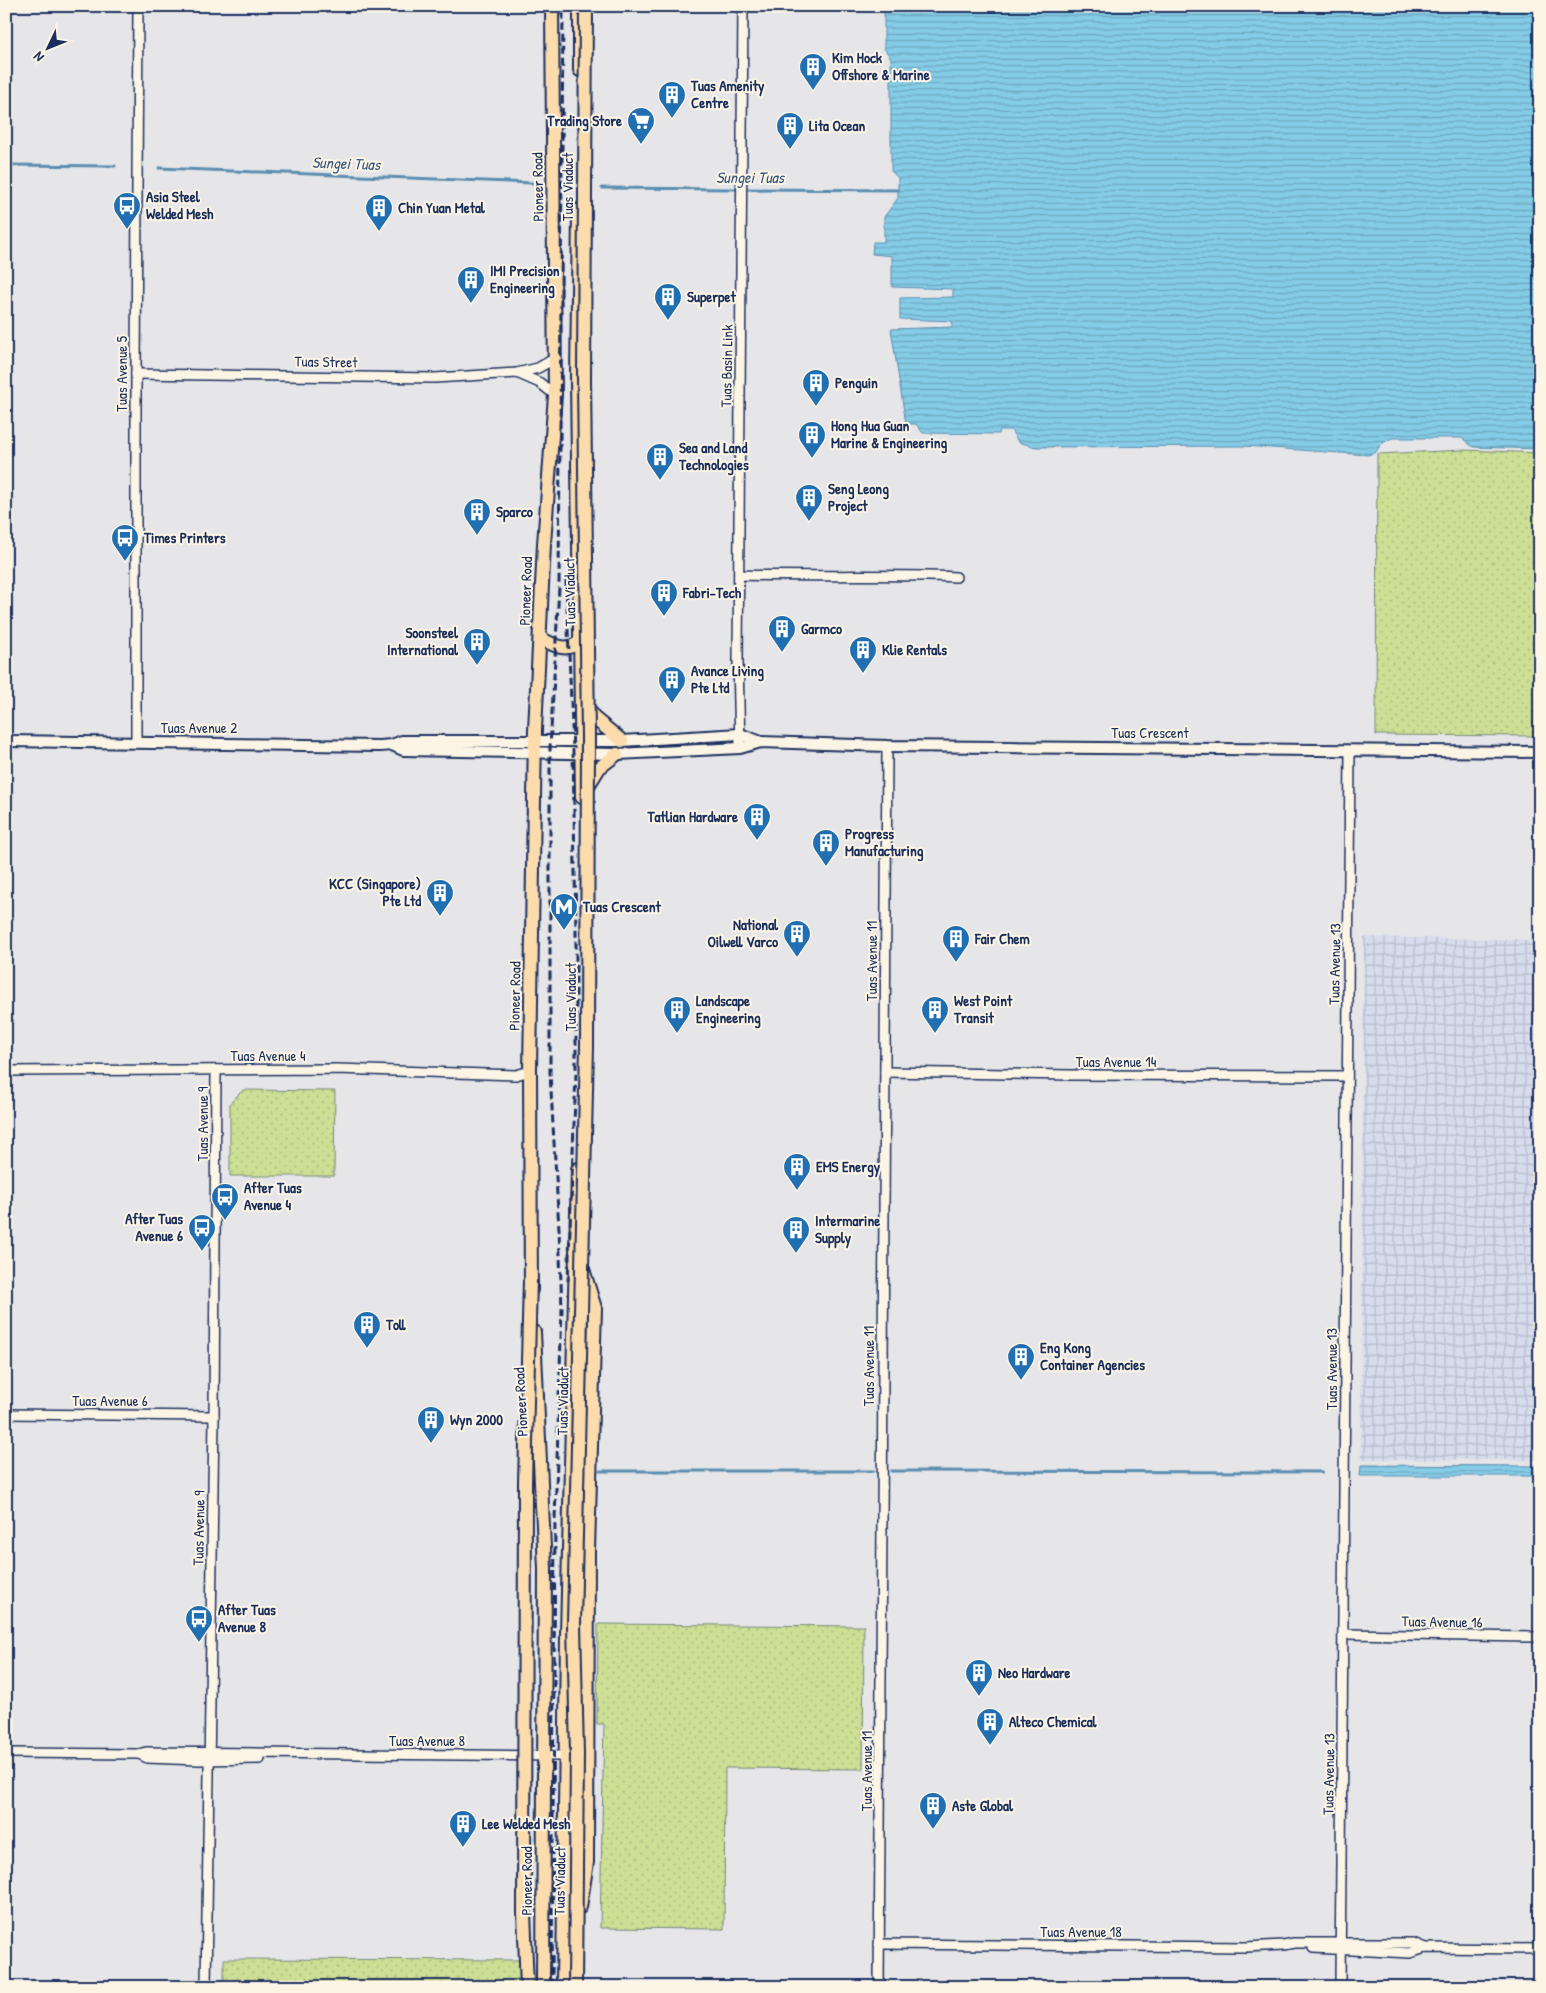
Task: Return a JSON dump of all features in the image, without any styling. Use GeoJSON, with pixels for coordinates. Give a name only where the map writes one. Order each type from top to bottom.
{"type":"FeatureCollection","features":[{"type":"Feature","properties":{"kind":"main road","name":"Pioneer Road"},"geometry":{"type":"LineString","coordinates":[[543,1987],[545,1569],[539,1416],[530,1280],[530,1071],[535,740],[544,544],[555,395],[552,6]]}},
{"type":"Feature","properties":{"kind":"main road"},"geometry":{"type":"LineString","coordinates":[[563,1987],[574,1295],[582,1031],[582,795],[577,369],[580,6]]}},
{"type":"Feature","properties":{"kind":"main road","name":"Tuas Viaduct"},"geometry":{"type":"LineString","coordinates":[[575,1987],[577,1754],[574,1624],[587,1046],[588,767],[584,379],[586,6]]}},
{"type":"Feature","properties":{"kind":"main road"},"geometry":{"type":"LineString","coordinates":[[540,638],[561,648],[570,647],[579,642]]}},
{"type":"Feature","properties":{"kind":"main road"},"geometry":{"type":"LineString","coordinates":[[580,696],[594,719],[622,741]]}},
{"type":"Feature","properties":{"kind":"main road"},"geometry":{"type":"LineString","coordinates":[[582,795],[600,768],[617,754]]}},
{"type":"Feature","properties":{"kind":"main road"},"geometry":{"type":"LineString","coordinates":[[563,1987],[574,1939],[587,1862],[588,1550],[595,1308],[583,1267]]}},
{"type":"Feature","properties":{"kind":"main road"},"geometry":{"type":"LineString","coordinates":[[527,1987],[524,1912],[525,1483],[530,1280]]}},
{"type":"Feature","properties":{"kind":"street","name":"Tuas Avenue 5"},"geometry":{"type":"LineString","coordinates":[[136,743],[138,6]]}},
{"type":"Feature","properties":{"kind":"street","name":"Tuas Basin Link"},"geometry":{"type":"LineString","coordinates":[[740,748],[738,673],[743,6]]}},
{"type":"Feature","properties":{"kind":"street","name":"Tuas Street"},"geometry":{"type":"LineString","coordinates":[[136,374],[435,378],[517,373],[538,368],[554,359]]}},
{"type":"Feature","properties":{"kind":"street","name":"Tuas Street"},"geometry":{"type":"LineString","coordinates":[[517,373],[540,383],[555,395]]}},
{"type":"Feature","properties":{"kind":"street"},"geometry":{"type":"LineString","coordinates":[[740,575],[817,577],[910,575],[956,577]]}},
{"type":"Feature","properties":{"kind":"street","name":"Tuas Crescent"},"geometry":{"type":"LineString","coordinates":[[581,740],[622,741],[740,734],[761,742]]}},
{"type":"Feature","properties":{"kind":"street","name":"Tuas Avenue 2"},"geometry":{"type":"LineString","coordinates":[[6,740],[392,745],[403,750],[535,754]]}},
{"type":"Feature","properties":{"kind":"street","name":"Tuas Avenue 2"},"geometry":{"type":"LineString","coordinates":[[392,745],[402,740],[581,740]]}},
{"type":"Feature","properties":{"kind":"street","name":"Tuas Crescent"},"geometry":{"type":"LineString","coordinates":[[535,754],[617,754],[740,748],[761,742],[887,746],[1540,752]]}},
{"type":"Feature","properties":{"kind":"street","name":"Tuas Avenue 11"},"geometry":{"type":"LineString","coordinates":[[879,1987],[887,746]]}},
{"type":"Feature","properties":{"kind":"street","name":"Tuas Avenue 13"},"geometry":{"type":"LineString","coordinates":[[1340,1987],[1350,751]]}},
{"type":"Feature","properties":{"kind":"street","name":"Tuas Avenue 4"},"geometry":{"type":"LineString","coordinates":[[6,1071],[337,1069],[516,1075],[530,1071]]}},
{"type":"Feature","properties":{"kind":"street","name":"Tuas Avenue 9"},"geometry":{"type":"LineString","coordinates":[[206,1987],[214,1416],[216,1070]]}},
{"type":"Feature","properties":{"kind":"street","name":"Tuas Avenue 14"},"geometry":{"type":"LineString","coordinates":[[885,1072],[1348,1076]]}},
{"type":"Feature","properties":{"kind":"street","name":"Tuas Avenue 6"},"geometry":{"type":"LineString","coordinates":[[6,1414],[214,1416]]}},
{"type":"Feature","properties":{"kind":"street","name":"Tuas Avenue 16"},"geometry":{"type":"LineString","coordinates":[[1344,1634],[1540,1637]]}},
{"type":"Feature","properties":{"kind":"street","name":"Tuas Avenue 8"},"geometry":{"type":"LineString","coordinates":[[6,1753],[139,1754],[146,1752],[209,1757],[278,1753],[566,1756]]}},
{"type":"Feature","properties":{"kind":"street","name":"Tuas Avenue 18"},"geometry":{"type":"LineString","coordinates":[[879,1944],[1246,1947],[1284,1945],[1341,1947],[1410,1953],[1425,1948],[1540,1949]]}},
{"type":"Feature","properties":{"kind":"shaded area"},"geometry":{"type":"Polygon","coordinates":[[[1364,937],[1540,940],[1540,1460],[1361,1459],[1364,937]]]}},
{"type":"Feature","properties":{"kind":"green space"},"geometry":{"type":"Polygon","coordinates":[[[1464,450],[1540,453],[1540,736],[1376,735],[1377,454],[1464,450]]]}},
{"type":"Feature","properties":{"kind":"green space"},"geometry":{"type":"Polygon","coordinates":[[[243,1090],[335,1091],[334,1176],[230,1176],[230,1103],[243,1090]]]}},
{"type":"Feature","properties":{"kind":"green space"},"geometry":{"type":"Polygon","coordinates":[[[598,1624],[864,1626],[863,1769],[725,1768],[724,1929],[600,1928],[604,1724],[597,1724],[598,1624]]]}},
{"type":"Feature","properties":{"kind":"green space"},"geometry":{"type":"Polygon","coordinates":[[[224,1959],[520,1960],[521,1987],[224,1987],[224,1959]]]}},
{"type":"Feature","properties":{"kind":"water"},"geometry":{"type":"Polygon","coordinates":[[[884,6],[1540,6],[1540,449],[1473,447],[1462,438],[1392,438],[1381,444],[1376,452],[1368,455],[1244,446],[1036,447],[1018,442],[1011,430],[1000,430],[999,434],[923,433],[916,424],[906,424],[891,329],[952,327],[952,321],[900,319],[900,298],[953,297],[953,289],[892,287],[892,256],[872,254],[873,242],[884,242],[884,217],[898,198],[898,178],[891,171],[891,58],[884,48],[884,6]]]}},
{"type":"Feature","properties":{"kind":"water"},"geometry":{"type":"Polygon","coordinates":[[[1361,1465],[1540,1466],[1540,1476],[1360,1476],[1361,1465]]]}},
{"type":"Feature","properties":{"kind":"waterway"},"geometry":{"type":"LineString","coordinates":[[6,165],[115,166]]}},
{"type":"Feature","properties":{"kind":"waterway","name":"Sungei Tuas"},"geometry":{"type":"LineString","coordinates":[[159,168],[532,183]]}},
{"type":"Feature","properties":{"kind":"waterway","name":"Sungei Tuas"},"geometry":{"type":"LineString","coordinates":[[602,188],[898,190]]}},
{"type":"Feature","properties":{"kind":"waterway"},"geometry":{"type":"LineString","coordinates":[[600,1471],[874,1471]]}},
{"type":"Feature","properties":{"kind":"waterway"},"geometry":{"type":"LineString","coordinates":[[891,1471],[1322,1472]]}},
{"type":"Feature","properties":{"kind":"railway"},"geometry":{"type":"LineString","coordinates":[[552,1987],[555,1519],[562,1309],[550,1073],[550,748],[559,587],[563,6]]}},
{"type":"Feature","properties":{"kind":"railway"},"geometry":{"type":"LineString","coordinates":[[566,581],[573,749],[576,932],[576,1073],[568,1281]]}},
{"type":"Feature","properties":{"kind":"place","name":"Kim Hock Offshore & Marine"},"geometry":{"type":"Point","coordinates":[813,91]}},
{"type":"Feature","properties":{"kind":"place","name":"Tuas Amenity Centre"},"geometry":{"type":"Point","coordinates":[672,119]}},
{"type":"Feature","properties":{"kind":"place","name":"Trading Store"},"geometry":{"type":"Point","coordinates":[641,145]}},
{"type":"Feature","properties":{"kind":"place","name":"Lita Ocean"},"geometry":{"type":"Point","coordinates":[790,150]}},
{"type":"Feature","properties":{"kind":"place","name":"Asia Steel Welded Mesh"},"geometry":{"type":"Point","coordinates":[127,230]}},
{"type":"Feature","properties":{"kind":"place","name":"Chin Yuan Metal"},"geometry":{"type":"Point","coordinates":[379,232]}},
{"type":"Feature","properties":{"kind":"place","name":"IMI Precision Engineering"},"geometry":{"type":"Point","coordinates":[471,304]}},
{"type":"Feature","properties":{"kind":"place","name":"Superpet"},"geometry":{"type":"Point","coordinates":[668,321]}},
{"type":"Feature","properties":{"kind":"place","name":"Penguin"},"geometry":{"type":"Point","coordinates":[816,407]}},
{"type":"Feature","properties":{"kind":"place","name":"Hong Hua Guan Marine & Engineering"},"geometry":{"type":"Point","coordinates":[812,459]}},
{"type":"Feature","properties":{"kind":"place","name":"Sea and Land Technologies"},"geometry":{"type":"Point","coordinates":[660,481]}},
{"type":"Feature","properties":{"kind":"place","name":"Seng Leong Project"},"geometry":{"type":"Point","coordinates":[809,522]}},
{"type":"Feature","properties":{"kind":"place","name":"Sparco"},"geometry":{"type":"Point","coordinates":[477,536]}},
{"type":"Feature","properties":{"kind":"place","name":"Times Printers"},"geometry":{"type":"Point","coordinates":[125,562]}},
{"type":"Feature","properties":{"kind":"place","name":"Fabri-Tech"},"geometry":{"type":"Point","coordinates":[664,617]}},
{"type":"Feature","properties":{"kind":"place","name":"Garmco"},"geometry":{"type":"Point","coordinates":[782,653]}},
{"type":"Feature","properties":{"kind":"place","name":"Soonsteel International"},"geometry":{"type":"Point","coordinates":[477,666]}},
{"type":"Feature","properties":{"kind":"place","name":"Klie Rentals"},"geometry":{"type":"Point","coordinates":[863,674]}},
{"type":"Feature","properties":{"kind":"place","name":"Avance Living Pte Ltd"},"geometry":{"type":"Point","coordinates":[672,704]}},
{"type":"Feature","properties":{"kind":"place","name":"Tatlian Hardware"},"geometry":{"type":"Point","coordinates":[757,841]}},
{"type":"Feature","properties":{"kind":"place","name":"Progress Manufacturing"},"geometry":{"type":"Point","coordinates":[826,867]}},
{"type":"Feature","properties":{"kind":"place","name":"KCC (Singapore) Pte Ltd"},"geometry":{"type":"Point","coordinates":[440,917]}},
{"type":"Feature","properties":{"kind":"place","name":"Tuas Crescent"},"geometry":{"type":"Point","coordinates":[564,931]}},
{"type":"Feature","properties":{"kind":"place","name":"National Oilwell Varco"},"geometry":{"type":"Point","coordinates":[797,958]}},
{"type":"Feature","properties":{"kind":"place","name":"Fair Chem"},"geometry":{"type":"Point","coordinates":[956,963]}},
{"type":"Feature","properties":{"kind":"place","name":"Landscape Engineering"},"geometry":{"type":"Point","coordinates":[677,1034]}},
{"type":"Feature","properties":{"kind":"place","name":"West Point Transit"},"geometry":{"type":"Point","coordinates":[935,1034]}},
{"type":"Feature","properties":{"kind":"place","name":"EMS Energy"},"geometry":{"type":"Point","coordinates":[797,1191]}},
{"type":"Feature","properties":{"kind":"place","name":"After Tuas Avenue 4"},"geometry":{"type":"Point","coordinates":[225,1221]}},
{"type":"Feature","properties":{"kind":"place","name":"After Tuas Avenue 6"},"geometry":{"type":"Point","coordinates":[202,1252]}},
{"type":"Feature","properties":{"kind":"place","name":"Intermarine Supply"},"geometry":{"type":"Point","coordinates":[796,1254]}},
{"type":"Feature","properties":{"kind":"place","name":"Toll"},"geometry":{"type":"Point","coordinates":[367,1349]}},
{"type":"Feature","properties":{"kind":"place","name":"Eng Kong Container Agencies"},"geometry":{"type":"Point","coordinates":[1021,1381]}},
{"type":"Feature","properties":{"kind":"place","name":"Wyn 2000"},"geometry":{"type":"Point","coordinates":[431,1444]}},
{"type":"Feature","properties":{"kind":"place","name":"After Tuas Avenue 8"},"geometry":{"type":"Point","coordinates":[199,1643]}},
{"type":"Feature","properties":{"kind":"place","name":"Neo Hardware"},"geometry":{"type":"Point","coordinates":[979,1697]}},
{"type":"Feature","properties":{"kind":"place","name":"Alteco Chemical"},"geometry":{"type":"Point","coordinates":[990,1746]}},
{"type":"Feature","properties":{"kind":"place","name":"Aste Global"},"geometry":{"type":"Point","coordinates":[933,1830]}},
{"type":"Feature","properties":{"kind":"place","name":"Lee Welded Mesh"},"geometry":{"type":"Point","coordinates":[463,1848]}}]}
